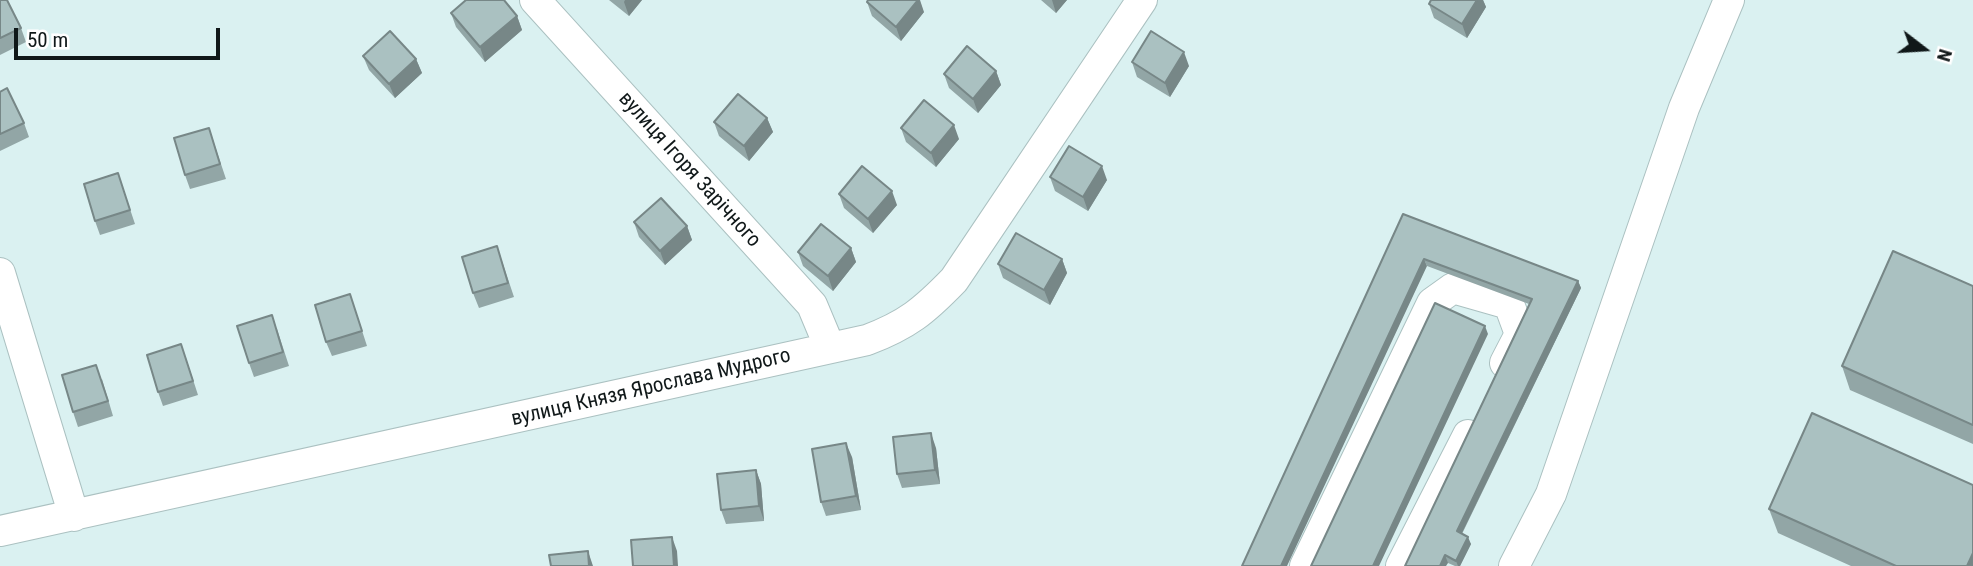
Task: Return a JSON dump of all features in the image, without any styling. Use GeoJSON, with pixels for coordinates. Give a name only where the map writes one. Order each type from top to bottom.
{"type":"FeatureCollection","features":[{"type":"Feature","properties":{"kind":"street","name":"вулиця Ігоря Зарічного"},"geometry":{"type":"LineString","coordinates":[[535,0],[812,305],[830,348]]}},
{"type":"Feature","properties":{"kind":"street","name":"вулиця Князя Ярослава Мудрого"},"geometry":{"type":"LineString","coordinates":[[0,531],[867,340],[897,329],[925,310],[954,280],[1142,0]]}},
{"type":"Feature","properties":{"kind":"street"},"geometry":{"type":"LineString","coordinates":[[1514,566],[1551,494],[1684,108],[1729,0]]}},
{"type":"Feature","properties":{"kind":"street"},"geometry":{"type":"LineString","coordinates":[[0,273],[74,516]]}},
{"type":"Feature","properties":{"kind":"street"},"geometry":{"type":"LineString","coordinates":[[1305,566],[1432,303],[1453,288],[1509,304],[1520,334],[1401,566]]}},
{"type":"Feature","properties":{"kind":"building"},"geometry":{"type":"Polygon","coordinates":[[[0,0],[7,0],[21,28],[0,38],[0,0]]]}},
{"type":"Feature","properties":{"kind":"building"},"geometry":{"type":"Polygon","coordinates":[[[466,0],[504,0],[517,16],[480,47],[451,13],[466,0]]]}},
{"type":"Feature","properties":{"kind":"building"},"geometry":{"type":"Polygon","coordinates":[[[918,0],[896,27],[867,2],[918,0]]]}},
{"type":"Feature","properties":{"kind":"building"},"geometry":{"type":"Polygon","coordinates":[[[1431,0],[1477,0],[1462,24],[1429,4],[1431,0]]]}},
{"type":"Feature","properties":{"kind":"building"},"geometry":{"type":"Polygon","coordinates":[[[390,31],[416,59],[389,84],[363,56],[390,31]]]}},
{"type":"Feature","properties":{"kind":"building"},"geometry":{"type":"Polygon","coordinates":[[[1151,31],[1184,52],[1165,83],[1132,62],[1151,31]]]}},
{"type":"Feature","properties":{"kind":"building"},"geometry":{"type":"Polygon","coordinates":[[[967,46],[996,71],[973,99],[944,74],[967,46]]]}},
{"type":"Feature","properties":{"kind":"building"},"geometry":{"type":"Polygon","coordinates":[[[7,88],[24,123],[0,134],[0,92],[7,88]]]}},
{"type":"Feature","properties":{"kind":"building"},"geometry":{"type":"Polygon","coordinates":[[[738,94],[767,118],[744,146],[714,122],[738,94]]]}},
{"type":"Feature","properties":{"kind":"building"},"geometry":{"type":"Polygon","coordinates":[[[924,100],[954,125],[931,153],[901,128],[924,100]]]}},
{"type":"Feature","properties":{"kind":"building"},"geometry":{"type":"Polygon","coordinates":[[[209,128],[220,164],[185,175],[174,138],[209,128]]]}},
{"type":"Feature","properties":{"kind":"building"},"geometry":{"type":"Polygon","coordinates":[[[1069,146],[1102,166],[1083,197],[1050,177],[1069,146]]]}},
{"type":"Feature","properties":{"kind":"building"},"geometry":{"type":"Polygon","coordinates":[[[862,166],[892,191],[868,219],[839,194],[862,166]]]}},
{"type":"Feature","properties":{"kind":"building"},"geometry":{"type":"Polygon","coordinates":[[[118,173],[130,210],[95,221],[84,184],[118,173]]]}},
{"type":"Feature","properties":{"kind":"building"},"geometry":{"type":"Polygon","coordinates":[[[661,198],[687,226],[660,251],[634,222],[661,198]]]}},
{"type":"Feature","properties":{"kind":"building"},"geometry":{"type":"Polygon","coordinates":[[[1403,214],[1578,281],[1457,531],[1468,537],[1456,561],[1445,555],[1440,566],[1405,566],[1532,299],[1424,259],[1281,566],[1242,566],[1403,214]]]}},
{"type":"Feature","properties":{"kind":"building"},"geometry":{"type":"Polygon","coordinates":[[[821,224],[851,248],[828,276],[798,252],[821,224]]]}},
{"type":"Feature","properties":{"kind":"building"},"geometry":{"type":"Polygon","coordinates":[[[1016,233],[1062,259],[1044,290],[998,264],[1016,233]]]}},
{"type":"Feature","properties":{"kind":"building"},"geometry":{"type":"Polygon","coordinates":[[[497,246],[508,283],[473,293],[462,257],[497,246]]]}},
{"type":"Feature","properties":{"kind":"building"},"geometry":{"type":"Polygon","coordinates":[[[1893,251],[1973,286],[1973,425],[1842,366],[1893,251]]]}},
{"type":"Feature","properties":{"kind":"building"},"geometry":{"type":"Polygon","coordinates":[[[350,294],[362,331],[326,342],[315,305],[350,294]]]}},
{"type":"Feature","properties":{"kind":"building"},"geometry":{"type":"Polygon","coordinates":[[[1435,303],[1485,326],[1373,566],[1311,566],[1435,303]]]}},
{"type":"Feature","properties":{"kind":"building"},"geometry":{"type":"Polygon","coordinates":[[[272,315],[283,352],[249,363],[237,326],[272,315]]]}},
{"type":"Feature","properties":{"kind":"building"},"geometry":{"type":"Polygon","coordinates":[[[181,344],[193,381],[158,392],[147,355],[181,344]]]}},
{"type":"Feature","properties":{"kind":"building"},"geometry":{"type":"Polygon","coordinates":[[[96,365],[108,401],[73,412],[62,375],[96,365]]]}},
{"type":"Feature","properties":{"kind":"building"},"geometry":{"type":"Polygon","coordinates":[[[1812,413],[1973,485],[1973,553],[1967,566],[1896,566],[1769,509],[1812,413]]]}},
{"type":"Feature","properties":{"kind":"building"},"geometry":{"type":"Polygon","coordinates":[[[931,433],[935,470],[897,474],[893,437],[931,433]]]}},
{"type":"Feature","properties":{"kind":"building"},"geometry":{"type":"Polygon","coordinates":[[[846,443],[856,496],[821,502],[812,449],[846,443]]]}},
{"type":"Feature","properties":{"kind":"building"},"geometry":{"type":"Polygon","coordinates":[[[756,470],[759,506],[721,510],[717,474],[756,470]]]}},
{"type":"Feature","properties":{"kind":"building"},"geometry":{"type":"Polygon","coordinates":[[[672,537],[674,566],[633,566],[631,540],[672,537]]]}},
{"type":"Feature","properties":{"kind":"building"},"geometry":{"type":"Polygon","coordinates":[[[588,551],[589,566],[551,566],[549,555],[588,551]]]}}]}
